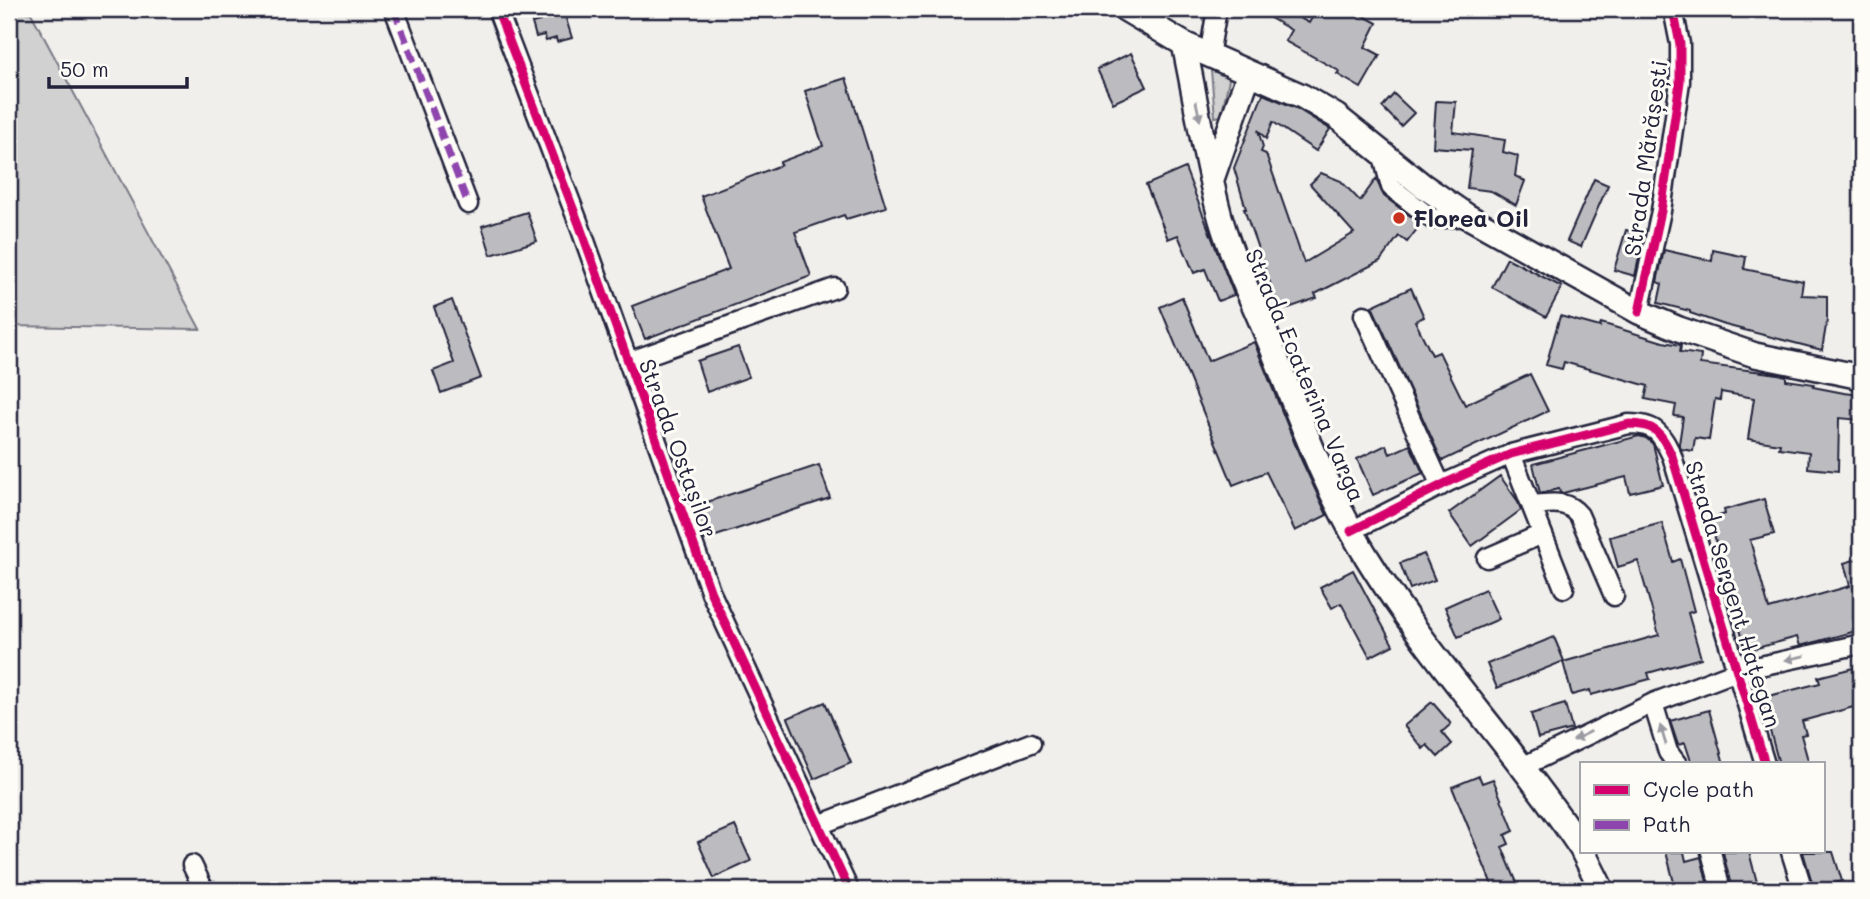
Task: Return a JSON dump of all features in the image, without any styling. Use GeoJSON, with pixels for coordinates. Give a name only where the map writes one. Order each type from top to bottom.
{"type":"FeatureCollection","features":[{"type":"Feature","properties":{"kind":"main road"},"geometry":{"type":"LineString","coordinates":[[1125,9],[1184,44],[1302,96],[1324,109],[1422,185],[1467,216],[1639,312],[1755,355],[1861,377]]}},
{"type":"Feature","properties":{"kind":"main road","name":"Strada Ecaterina Varga"},"geometry":{"type":"LineString","coordinates":[[1184,44],[1217,205],[1323,474],[1351,531],[1415,630],[1524,766],[1580,847]]}},
{"type":"Feature","properties":{"kind":"main road"},"geometry":{"type":"LineString","coordinates":[[1212,179],[1249,73]]}},
{"type":"Feature","properties":{"kind":"main road","name":"Strada Ecaterina Varga"},"geometry":{"type":"LineString","coordinates":[[1584,853],[1602,890]]}},
{"type":"Feature","properties":{"kind":"street"},"geometry":{"type":"LineString","coordinates":[[394,9],[468,204]]}},
{"type":"Feature","properties":{"kind":"street","name":"Strada Ostașilor"},"geometry":{"type":"LineString","coordinates":[[497,9],[574,211],[711,593],[849,890]]}},
{"type":"Feature","properties":{"kind":"street"},"geometry":{"type":"LineString","coordinates":[[1209,56],[1217,9]]}},
{"type":"Feature","properties":{"kind":"street","name":"Strada Mărășești"},"geometry":{"type":"LineString","coordinates":[[1639,312],[1668,165],[1680,82],[1680,44],[1673,9]]}},
{"type":"Feature","properties":{"kind":"street"},"geometry":{"type":"LineString","coordinates":[[1680,44],[1687,9]]}},
{"type":"Feature","properties":{"kind":"street"},"geometry":{"type":"LineString","coordinates":[[628,362],[835,288]]}},
{"type":"Feature","properties":{"kind":"street"},"geometry":{"type":"LineString","coordinates":[[1364,315],[1441,486]]}},
{"type":"Feature","properties":{"kind":"street","name":"Strada Sergent Hațegan"},"geometry":{"type":"LineString","coordinates":[[1351,531],[1511,454],[1629,424],[1645,424],[1661,434],[1672,456],[1764,762]]}},
{"type":"Feature","properties":{"kind":"street"},"geometry":{"type":"LineString","coordinates":[[1511,454],[1564,588]]}},
{"type":"Feature","properties":{"kind":"street"},"geometry":{"type":"LineString","coordinates":[[1531,505],[1564,503],[1573,508],[1579,515],[1614,596]]}},
{"type":"Feature","properties":{"kind":"street"},"geometry":{"type":"LineString","coordinates":[[1487,558],[1542,534]]}},
{"type":"Feature","properties":{"kind":"street","name":"Strada Sergent Hațegan"},"geometry":{"type":"LineString","coordinates":[[1524,766],[1653,703],[1737,671],[1861,643]]}},
{"type":"Feature","properties":{"kind":"street"},"geometry":{"type":"LineString","coordinates":[[1653,703],[1668,752],[1676,762]]}},
{"type":"Feature","properties":{"kind":"street"},"geometry":{"type":"LineString","coordinates":[[819,825],[1031,743]]}},
{"type":"Feature","properties":{"kind":"street"},"geometry":{"type":"LineString","coordinates":[[1711,853],[1721,890]]}},
{"type":"Feature","properties":{"kind":"street"},"geometry":{"type":"LineString","coordinates":[[1791,853],[1802,890]]}},
{"type":"Feature","properties":{"kind":"street"},"geometry":{"type":"LineString","coordinates":[[192,864],[204,890]]}},
{"type":"Feature","properties":{"kind":"shaded area"},"geometry":{"type":"Polygon","coordinates":[[[9,9],[31,13],[200,329],[9,326],[9,9]]]}},
{"type":"Feature","properties":{"kind":"shaded area"},"geometry":{"type":"Polygon","coordinates":[[[1211,70],[1230,75],[1221,116],[1215,117],[1211,70]]]}},
{"type":"Feature","properties":{"kind":"building"},"geometry":{"type":"Polygon","coordinates":[[[537,9],[563,9],[572,38],[557,42],[556,38],[546,41],[544,35],[536,37],[532,23],[540,21],[537,9]]]}},
{"type":"Feature","properties":{"kind":"building"},"geometry":{"type":"Polygon","coordinates":[[[1255,9],[1283,9],[1309,23],[1317,9],[1351,9],[1377,23],[1365,47],[1380,55],[1361,88],[1337,74],[1339,71],[1285,41],[1291,30],[1255,9]]]}},
{"type":"Feature","properties":{"kind":"building"},"geometry":{"type":"Polygon","coordinates":[[[1131,53],[1147,87],[1113,103],[1097,69],[1131,53]]]}},
{"type":"Feature","properties":{"kind":"building"},"geometry":{"type":"Polygon","coordinates":[[[846,78],[886,207],[846,219],[844,215],[795,232],[811,276],[645,339],[632,306],[729,269],[701,196],[823,146],[805,91],[846,78]]]}},
{"type":"Feature","properties":{"kind":"building"},"geometry":{"type":"Polygon","coordinates":[[[1263,94],[1296,108],[1330,129],[1316,151],[1273,122],[1266,139],[1258,130],[1263,147],[1261,152],[1266,154],[1304,263],[1354,233],[1310,184],[1321,173],[1341,181],[1360,201],[1376,179],[1384,196],[1421,224],[1407,242],[1399,236],[1380,261],[1315,294],[1317,298],[1280,311],[1244,209],[1234,168],[1263,94]]]}},
{"type":"Feature","properties":{"kind":"building"},"geometry":{"type":"Polygon","coordinates":[[[1394,94],[1414,113],[1401,126],[1382,107],[1394,94]]]}},
{"type":"Feature","properties":{"kind":"building"},"geometry":{"type":"Polygon","coordinates":[[[1436,101],[1456,102],[1453,132],[1505,140],[1503,152],[1518,156],[1515,176],[1525,181],[1516,205],[1491,191],[1467,188],[1472,150],[1433,147],[1436,101]]]}},
{"type":"Feature","properties":{"kind":"building"},"geometry":{"type":"Polygon","coordinates":[[[1185,168],[1234,295],[1218,301],[1205,269],[1194,273],[1178,235],[1168,239],[1146,185],[1185,168]]]}},
{"type":"Feature","properties":{"kind":"building"},"geometry":{"type":"Polygon","coordinates":[[[1594,179],[1608,185],[1581,247],[1567,241],[1594,179]]]}},
{"type":"Feature","properties":{"kind":"building"},"geometry":{"type":"Polygon","coordinates":[[[527,212],[537,241],[491,255],[482,226],[527,212]]]}},
{"type":"Feature","properties":{"kind":"building"},"geometry":{"type":"Polygon","coordinates":[[[1626,230],[1644,235],[1635,276],[1614,270],[1626,230]]]}},
{"type":"Feature","properties":{"kind":"building"},"geometry":{"type":"Polygon","coordinates":[[[1664,250],[1712,261],[1713,250],[1746,257],[1744,269],[1803,281],[1801,295],[1827,296],[1827,320],[1822,350],[1725,325],[1690,311],[1658,303],[1662,284],[1657,282],[1664,250]]]}},
{"type":"Feature","properties":{"kind":"building"},"geometry":{"type":"Polygon","coordinates":[[[1507,258],[1562,287],[1546,317],[1492,287],[1507,258]]]}},
{"type":"Feature","properties":{"kind":"building"},"geometry":{"type":"Polygon","coordinates":[[[1411,288],[1424,317],[1415,321],[1432,355],[1439,352],[1465,405],[1530,374],[1548,411],[1442,461],[1372,306],[1411,288]]]}},
{"type":"Feature","properties":{"kind":"building"},"geometry":{"type":"Polygon","coordinates":[[[1182,297],[1208,361],[1254,342],[1301,459],[1327,515],[1295,531],[1266,472],[1233,485],[1160,307],[1182,297]]]}},
{"type":"Feature","properties":{"kind":"building"},"geometry":{"type":"Polygon","coordinates":[[[452,300],[481,378],[441,393],[433,371],[454,363],[434,307],[452,300]]]}},
{"type":"Feature","properties":{"kind":"building"},"geometry":{"type":"Polygon","coordinates":[[[1560,316],[1600,327],[1601,323],[1681,345],[1680,352],[1701,355],[1700,364],[1778,374],[1786,376],[1786,380],[1814,384],[1813,387],[1861,395],[1861,420],[1839,418],[1838,471],[1808,468],[1809,452],[1779,448],[1780,444],[1748,439],[1754,398],[1721,392],[1720,400],[1715,399],[1709,440],[1695,438],[1693,451],[1681,449],[1679,444],[1683,417],[1674,416],[1676,405],[1645,399],[1648,386],[1564,362],[1562,369],[1546,365],[1560,316]]]}},
{"type":"Feature","properties":{"kind":"building"},"geometry":{"type":"Polygon","coordinates":[[[738,347],[749,377],[707,392],[697,361],[738,347]]]}},
{"type":"Feature","properties":{"kind":"building"},"geometry":{"type":"Polygon","coordinates":[[[1639,436],[1653,444],[1663,485],[1630,493],[1626,477],[1563,493],[1560,493],[1559,489],[1540,493],[1533,464],[1639,436]]]}},
{"type":"Feature","properties":{"kind":"building"},"geometry":{"type":"Polygon","coordinates":[[[1386,445],[1390,454],[1410,445],[1423,473],[1373,495],[1357,459],[1386,445]]]}},
{"type":"Feature","properties":{"kind":"building"},"geometry":{"type":"Polygon","coordinates":[[[819,465],[830,498],[704,540],[692,507],[819,465]]]}},
{"type":"Feature","properties":{"kind":"building"},"geometry":{"type":"Polygon","coordinates":[[[1500,476],[1521,510],[1472,546],[1449,513],[1500,476]]]}},
{"type":"Feature","properties":{"kind":"building"},"geometry":{"type":"Polygon","coordinates":[[[1764,499],[1774,534],[1750,540],[1769,609],[1850,586],[1844,563],[1861,558],[1861,620],[1854,622],[1856,631],[1800,646],[1797,637],[1746,651],[1735,611],[1731,612],[1715,558],[1720,557],[1710,519],[1725,514],[1724,510],[1764,499]]]}},
{"type":"Feature","properties":{"kind":"building"},"geometry":{"type":"Polygon","coordinates":[[[1662,523],[1673,562],[1680,559],[1694,611],[1688,613],[1701,658],[1648,673],[1650,679],[1591,695],[1590,690],[1572,695],[1563,662],[1659,635],[1638,561],[1618,567],[1610,537],[1662,523]]]}},
{"type":"Feature","properties":{"kind":"building"},"geometry":{"type":"Polygon","coordinates":[[[1424,554],[1435,580],[1410,589],[1400,563],[1424,554]]]}},
{"type":"Feature","properties":{"kind":"building"},"geometry":{"type":"Polygon","coordinates":[[[1353,570],[1393,645],[1370,657],[1341,603],[1332,608],[1320,587],[1353,570]]]}},
{"type":"Feature","properties":{"kind":"building"},"geometry":{"type":"Polygon","coordinates":[[[1485,589],[1499,619],[1458,637],[1445,607],[1485,589]]]}},
{"type":"Feature","properties":{"kind":"building"},"geometry":{"type":"Polygon","coordinates":[[[1554,637],[1564,661],[1497,688],[1487,664],[1554,637]]]}},
{"type":"Feature","properties":{"kind":"building"},"geometry":{"type":"Polygon","coordinates":[[[1861,666],[1861,705],[1802,721],[1806,734],[1801,735],[1808,762],[1778,762],[1761,698],[1820,683],[1818,677],[1861,666]]]}},
{"type":"Feature","properties":{"kind":"building"},"geometry":{"type":"Polygon","coordinates":[[[825,702],[851,763],[814,779],[788,718],[825,702]]]}},
{"type":"Feature","properties":{"kind":"building"},"geometry":{"type":"Polygon","coordinates":[[[1432,702],[1451,724],[1442,732],[1452,744],[1438,757],[1427,745],[1423,749],[1404,726],[1432,702]]]}},
{"type":"Feature","properties":{"kind":"building"},"geometry":{"type":"Polygon","coordinates":[[[1565,704],[1572,729],[1538,738],[1531,714],[1565,704]]]}},
{"type":"Feature","properties":{"kind":"building"},"geometry":{"type":"Polygon","coordinates":[[[1709,710],[1723,762],[1691,762],[1685,743],[1678,745],[1670,721],[1709,710]]]}},
{"type":"Feature","properties":{"kind":"building"},"geometry":{"type":"Polygon","coordinates":[[[1479,776],[1482,783],[1493,779],[1514,831],[1505,835],[1509,844],[1502,847],[1520,890],[1494,890],[1452,787],[1479,776]]]}},
{"type":"Feature","properties":{"kind":"building"},"geometry":{"type":"Polygon","coordinates":[[[735,826],[751,861],[714,878],[698,842],[735,826]]]}},
{"type":"Feature","properties":{"kind":"building"},"geometry":{"type":"Polygon","coordinates":[[[1833,852],[1842,881],[1814,889],[1803,853],[1833,852]]]}},
{"type":"Feature","properties":{"kind":"building"},"geometry":{"type":"Polygon","coordinates":[[[1666,853],[1684,853],[1686,861],[1701,857],[1709,890],[1676,890],[1666,853]]]}},
{"type":"Feature","properties":{"kind":"building"},"geometry":{"type":"Polygon","coordinates":[[[1723,853],[1749,853],[1759,890],[1732,890],[1723,853]]]}},
{"type":"Feature","properties":{"kind":"marked path"},"geometry":{"type":"LineString","coordinates":[[394,9],[468,204]]}},
{"type":"Feature","properties":{"kind":"cycle path"},"geometry":{"type":"LineString","coordinates":[[497,9],[579,224],[711,593],[849,890]]}},
{"type":"Feature","properties":{"kind":"cycle path"},"geometry":{"type":"LineString","coordinates":[[1639,312],[1661,211],[1680,82],[1680,44],[1673,9]]}},
{"type":"Feature","properties":{"kind":"cycle path"},"geometry":{"type":"LineString","coordinates":[[1351,531],[1450,481],[1511,454],[1629,424],[1652,428],[1661,436],[1672,456],[1764,762]]}},
{"type":"Feature","properties":{"kind":"place","name":"Florea Oil"},"geometry":{"type":"Point","coordinates":[1399,218]}}]}
